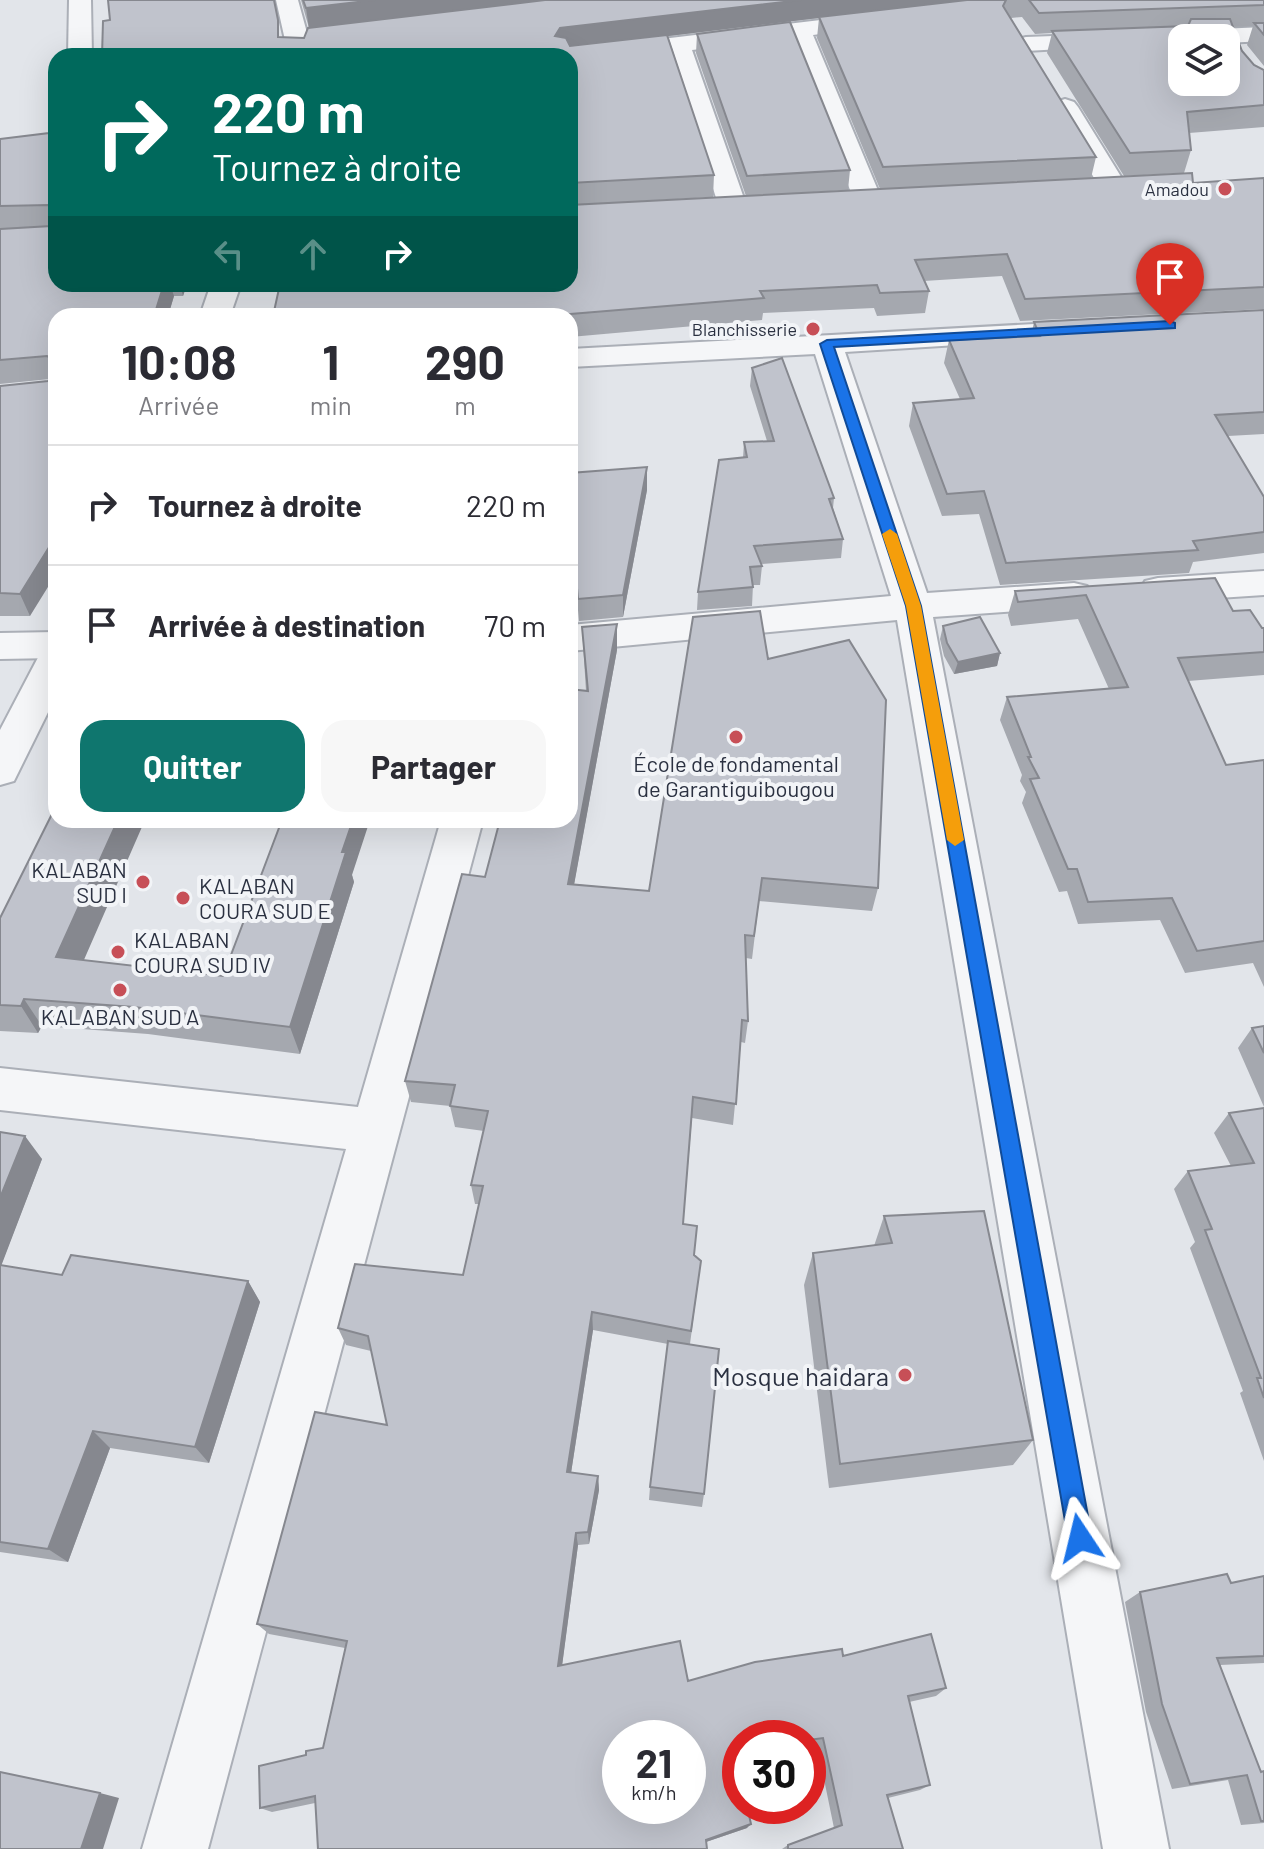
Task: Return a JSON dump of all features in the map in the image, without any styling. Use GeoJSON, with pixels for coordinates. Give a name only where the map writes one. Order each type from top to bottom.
{"type":"FeatureCollection","features":[{"type":"Feature","properties":{"kind":"street"},"geometry":{"type":"LineString","coordinates":[[80,0],[80,48]]}},
{"type":"Feature","properties":{"kind":"street"},"geometry":{"type":"LineString","coordinates":[[287,0],[302,45]]}},
{"type":"Feature","properties":{"kind":"street"},"geometry":{"type":"LineString","coordinates":[[578,56],[908,17]]}},
{"type":"Feature","properties":{"kind":"street"},"geometry":{"type":"LineString","coordinates":[[1010,19],[1114,188]]}},
{"type":"Feature","properties":{"kind":"street"},"geometry":{"type":"LineString","coordinates":[[799,30],[868,200]]}},
{"type":"Feature","properties":{"kind":"street"},"geometry":{"type":"LineString","coordinates":[[1240,36],[1264,34]]}},
{"type":"Feature","properties":{"kind":"street"},"geometry":{"type":"LineString","coordinates":[[1026,44],[1168,38]]}},
{"type":"Feature","properties":{"kind":"street"},"geometry":{"type":"LineString","coordinates":[[678,44],[733,207]]}},
{"type":"Feature","properties":{"kind":"street"},"geometry":{"type":"LineString","coordinates":[[1240,56],[1245,63]]}},
{"type":"Feature","properties":{"kind":"street"},"geometry":{"type":"LineString","coordinates":[[1084,189],[1144,186]]}},
{"type":"Feature","properties":{"kind":"street"},"geometry":{"type":"LineString","coordinates":[[838,202],[899,199]]}},
{"type":"Feature","properties":{"kind":"street"},"geometry":{"type":"LineString","coordinates":[[703,209],[763,206]]}},
{"type":"Feature","properties":{"kind":"street"},"geometry":{"type":"LineString","coordinates":[[578,358],[1124,328]]}},
{"type":"Feature","properties":{"kind":"street"},"geometry":{"type":"LineString","coordinates":[[827,344],[913,606],[1136,1849]]}},
{"type":"Feature","properties":{"kind":"street"},"geometry":{"type":"LineString","coordinates":[[578,637],[913,606],[1113,593],[1248,593]]}},
{"type":"Feature","properties":{"kind":"street"},"geometry":{"type":"LineString","coordinates":[[0,646],[48,645]]}},
{"type":"Feature","properties":{"kind":"street"},"geometry":{"type":"LineString","coordinates":[[0,770],[48,673]]}},
{"type":"Feature","properties":{"kind":"street"},"geometry":{"type":"LineString","coordinates":[[175,1849],[460,828]]}},
{"type":"Feature","properties":{"kind":"street"},"geometry":{"type":"LineString","coordinates":[[0,1089],[376,1131]]}},
{"type":"Feature","properties":{"kind":"building"},"geometry":{"type":"Polygon","coordinates":[[[108,0],[274,0],[278,37],[304,38],[308,28],[545,0],[801,0],[560,28],[555,36],[566,38],[570,46],[667,35],[714,175],[578,183],[578,48],[102,48],[103,21],[110,20],[108,0]]]}},
{"type":"Feature","properties":{"kind":"building"},"geometry":{"type":"Polygon","coordinates":[[[303,0],[375,0],[306,8],[303,0]]]}},
{"type":"Feature","properties":{"kind":"building"},"geometry":{"type":"Polygon","coordinates":[[[967,0],[1006,0],[1003,6],[1096,157],[883,167],[819,17],[967,0]]]}},
{"type":"Feature","properties":{"kind":"building"},"geometry":{"type":"Polygon","coordinates":[[[1029,0],[1264,0],[1264,5],[1039,13],[1029,0]]]}},
{"type":"Feature","properties":{"kind":"building"},"geometry":{"type":"Polygon","coordinates":[[[1191,19],[1230,19],[1232,24],[1189,24],[1191,19]]]}},
{"type":"Feature","properties":{"kind":"building"},"geometry":{"type":"Polygon","coordinates":[[[790,22],[850,170],[747,176],[697,34],[790,22]]]}},
{"type":"Feature","properties":{"kind":"building"},"geometry":{"type":"Polygon","coordinates":[[[1254,23],[1264,23],[1264,35],[1254,23]]]}},
{"type":"Feature","properties":{"kind":"building"},"geometry":{"type":"Polygon","coordinates":[[[1168,27],[1168,96],[1240,96],[1240,46],[1254,65],[1264,70],[1264,105],[1187,112],[1191,150],[1130,153],[1052,31],[1168,27]]]}},
{"type":"Feature","properties":{"kind":"building"},"geometry":{"type":"Polygon","coordinates":[[[48,133],[48,205],[0,206],[0,139],[48,133]]]}},
{"type":"Feature","properties":{"kind":"building"},"geometry":{"type":"Polygon","coordinates":[[[1192,173],[1193,183],[1264,178],[1264,287],[1025,299],[1007,254],[915,260],[929,291],[880,293],[877,285],[760,291],[764,298],[578,313],[578,308],[275,308],[278,292],[578,292],[578,205],[1192,173]]]}},
{"type":"Feature","properties":{"kind":"building"},"geometry":{"type":"Polygon","coordinates":[[[48,226],[48,292],[162,292],[156,308],[48,308],[48,356],[0,360],[0,229],[48,226]]]}},
{"type":"Feature","properties":{"kind":"building"},"geometry":{"type":"Polygon","coordinates":[[[1264,310],[1264,412],[1215,415],[1264,497],[1264,532],[1193,541],[1198,550],[1006,563],[984,491],[947,494],[913,403],[974,398],[949,340],[1040,336],[1034,322],[1264,310]]]}},
{"type":"Feature","properties":{"kind":"building"},"geometry":{"type":"Polygon","coordinates":[[[782,358],[834,498],[829,499],[843,539],[754,546],[762,566],[750,567],[753,587],[698,592],[719,460],[747,457],[744,442],[774,441],[752,368],[782,358]]]}},
{"type":"Feature","properties":{"kind":"building"},"geometry":{"type":"Polygon","coordinates":[[[48,381],[48,549],[20,594],[0,593],[0,386],[48,381]]]}},
{"type":"Feature","properties":{"kind":"building"},"geometry":{"type":"Polygon","coordinates":[[[647,467],[623,595],[578,599],[578,472],[647,467]]]}},
{"type":"Feature","properties":{"kind":"building"},"geometry":{"type":"Polygon","coordinates":[[[1215,578],[1233,611],[1250,610],[1264,628],[1264,652],[1178,658],[1226,765],[1264,760],[1264,941],[1197,951],[1172,898],[1088,902],[1077,869],[1068,869],[1030,779],[1039,778],[1028,757],[1031,757],[1007,697],[1128,687],[1086,595],[1018,602],[1015,591],[1215,578]]]}},
{"type":"Feature","properties":{"kind":"building"},"geometry":{"type":"Polygon","coordinates":[[[760,611],[768,659],[849,640],[886,700],[878,888],[762,878],[754,936],[745,935],[748,1021],[742,1020],[736,1104],[693,1097],[683,1224],[697,1226],[694,1255],[701,1261],[691,1331],[592,1312],[567,1472],[598,1476],[588,1532],[576,1533],[558,1666],[680,1641],[688,1681],[755,1662],[842,1649],[843,1656],[931,1634],[946,1688],[908,1696],[930,1785],[887,1795],[903,1849],[788,1849],[788,1845],[842,1825],[826,1752],[826,1720],[722,1720],[722,1824],[751,1824],[706,1840],[707,1849],[318,1849],[315,1796],[260,1808],[259,1766],[323,1748],[347,1641],[257,1624],[315,1412],[387,1425],[368,1336],[338,1328],[355,1264],[463,1275],[483,1186],[471,1185],[488,1111],[450,1106],[455,1085],[405,1081],[462,874],[485,877],[498,828],[578,828],[578,690],[588,691],[582,627],[617,624],[568,884],[649,891],[693,617],[760,611]]]}},
{"type":"Feature","properties":{"kind":"building"},"geometry":{"type":"Polygon","coordinates":[[[980,617],[1000,653],[958,662],[947,643],[943,626],[980,617]]]}},
{"type":"Feature","properties":{"kind":"building"},"geometry":{"type":"Polygon","coordinates":[[[48,822],[48,828],[114,828],[56,957],[223,976],[279,828],[350,828],[342,852],[346,852],[290,1027],[134,1007],[24,999],[21,1006],[0,1005],[0,918],[48,822]]]}},
{"type":"Feature","properties":{"kind":"building"},"geometry":{"type":"Polygon","coordinates":[[[1264,1026],[1264,1053],[1252,1028],[1264,1026]]]}},
{"type":"Feature","properties":{"kind":"building"},"geometry":{"type":"Polygon","coordinates":[[[1264,1108],[1264,1398],[1257,1378],[1261,1378],[1205,1230],[1212,1229],[1188,1171],[1254,1163],[1229,1113],[1264,1108]]]}},
{"type":"Feature","properties":{"kind":"building"},"geometry":{"type":"Polygon","coordinates":[[[0,1132],[25,1136],[0,1198],[0,1132]]]}},
{"type":"Feature","properties":{"kind":"building","name":"Mosque haidara"},"geometry":{"type":"Polygon","coordinates":[[[984,1211],[1033,1440],[840,1464],[813,1253],[892,1243],[884,1216],[984,1211]]]}},
{"type":"Feature","properties":{"kind":"building"},"geometry":{"type":"Polygon","coordinates":[[[71,1255],[248,1281],[195,1447],[93,1431],[48,1549],[0,1542],[0,1265],[62,1275],[71,1255]]]}},
{"type":"Feature","properties":{"kind":"building"},"geometry":{"type":"Polygon","coordinates":[[[668,1341],[719,1349],[704,1494],[650,1487],[668,1341]]]}},
{"type":"Feature","properties":{"kind":"building"},"geometry":{"type":"Polygon","coordinates":[[[1227,1574],[1231,1583],[1264,1576],[1264,1656],[1217,1658],[1261,1772],[1264,1771],[1264,1821],[1261,1821],[1247,1775],[1190,1784],[1162,1704],[1140,1592],[1227,1574]]]}},
{"type":"Feature","properties":{"kind":"building"},"geometry":{"type":"Polygon","coordinates":[[[0,1772],[100,1793],[81,1849],[0,1849],[0,1772]]]}},
{"type":"Feature","properties":{"kind":"slow traffic"},"geometry":{"type":"LineString","coordinates":[[890,534],[913,606],[955,840]]}},
{"type":"Feature","properties":{"kind":"place","name":"Amadou"},"geometry":{"type":"Point","coordinates":[1225,189]}},
{"type":"Feature","properties":{"kind":"place","name":"Blanchisserie"},"geometry":{"type":"Point","coordinates":[813,329]}},
{"type":"Feature","properties":{"kind":"place","name":"École de fondamental de Garantiguibougou"},"geometry":{"type":"Point","coordinates":[736,737]}},
{"type":"Feature","properties":{"kind":"place","name":"KALABAN SUD I"},"geometry":{"type":"Point","coordinates":[143,882]}},
{"type":"Feature","properties":{"kind":"place","name":"KALABAN COURA SUD E"},"geometry":{"type":"Point","coordinates":[183,898]}},
{"type":"Feature","properties":{"kind":"place","name":"KALABAN COURA SUD IV"},"geometry":{"type":"Point","coordinates":[118,952]}},
{"type":"Feature","properties":{"kind":"place","name":"KALABAN SUD A"},"geometry":{"type":"Point","coordinates":[120,990]}},
{"type":"Feature","properties":{"kind":"place","name":"Mosque haidara"},"geometry":{"type":"Point","coordinates":[905,1375]}},
{"type":"Feature","properties":{"kind":"route"},"geometry":{"type":"LineString","coordinates":[[1080,1538],[913,606],[827,344],[1170,325]]}}]}
